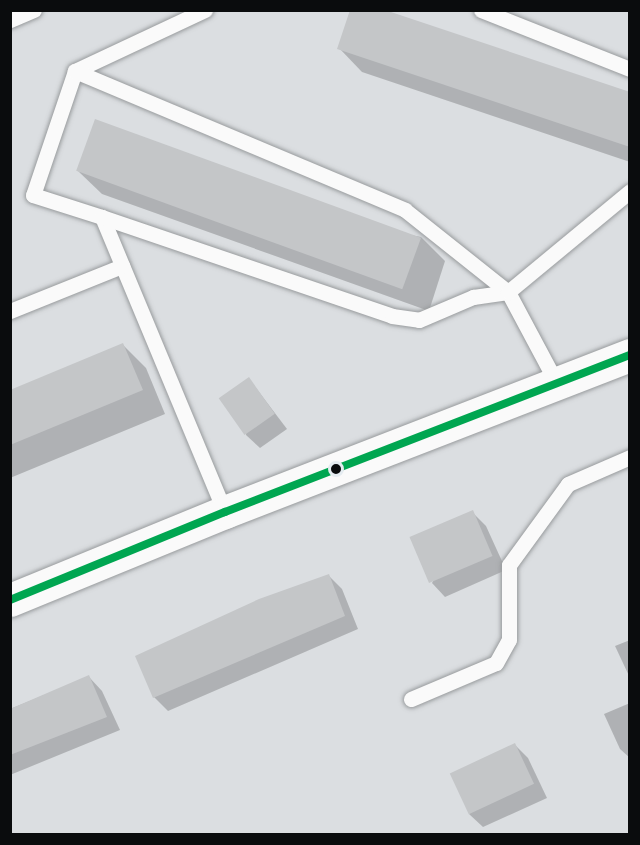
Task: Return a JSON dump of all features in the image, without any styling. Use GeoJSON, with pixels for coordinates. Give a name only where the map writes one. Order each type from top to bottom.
{"type":"FeatureCollection","features":[{"type":"Feature","properties":{"kind":"highway"},"geometry":{"type":"LineString","coordinates":[[10,600],[225,512],[630,355]]}},
{"type":"Feature","properties":{"kind":"lane"},"geometry":{"type":"LineString","coordinates":[[10,20],[34,10]]}},
{"type":"Feature","properties":{"kind":"lane"},"geometry":{"type":"LineString","coordinates":[[205,10],[188,14],[75,71],[33,195],[392,316],[419,320],[473,297],[508,292],[630,191]]}},
{"type":"Feature","properties":{"kind":"lane"},"geometry":{"type":"LineString","coordinates":[[481,10],[630,69]]}},
{"type":"Feature","properties":{"kind":"lane"},"geometry":{"type":"LineString","coordinates":[[75,71],[405,210],[508,292],[556,382]]}},
{"type":"Feature","properties":{"kind":"lane"},"geometry":{"type":"LineString","coordinates":[[102,218],[225,512]]}},
{"type":"Feature","properties":{"kind":"lane"},"geometry":{"type":"LineString","coordinates":[[10,311],[122,266]]}},
{"type":"Feature","properties":{"kind":"lane"},"geometry":{"type":"LineString","coordinates":[[411,699],[496,663],[509,640],[509,565],[568,484],[630,457]]}},
{"type":"Feature","properties":{"kind":"building"},"geometry":{"type":"Polygon","coordinates":[[[350,10],[385,10],[630,92],[630,147],[337,49],[350,10]]]}},
{"type":"Feature","properties":{"kind":"building"},"geometry":{"type":"Polygon","coordinates":[[[95,119],[421,238],[402,289],[76,171],[95,119]]]}},
{"type":"Feature","properties":{"kind":"building"},"geometry":{"type":"Polygon","coordinates":[[[123,343],[143,390],[10,445],[10,390],[123,343]]]}},
{"type":"Feature","properties":{"kind":"building"},"geometry":{"type":"Polygon","coordinates":[[[249,377],[275,414],[245,435],[219,398],[249,377]]]}},
{"type":"Feature","properties":{"kind":"building"},"geometry":{"type":"Polygon","coordinates":[[[473,510],[493,556],[429,583],[409,537],[473,510]]]}},
{"type":"Feature","properties":{"kind":"building"},"geometry":{"type":"Polygon","coordinates":[[[329,574],[345,616],[153,698],[135,656],[259,599],[329,574]]]}},
{"type":"Feature","properties":{"kind":"building"},"geometry":{"type":"Polygon","coordinates":[[[89,675],[107,717],[10,755],[10,709],[89,675]]]}},
{"type":"Feature","properties":{"kind":"building"},"geometry":{"type":"Polygon","coordinates":[[[515,743],[534,784],[469,814],[450,773],[515,743]]]}},
{"type":"Feature","properties":{"kind":"transit line"},"geometry":{"type":"LineString","coordinates":[[10,600],[225,512],[630,355]]}}]}
